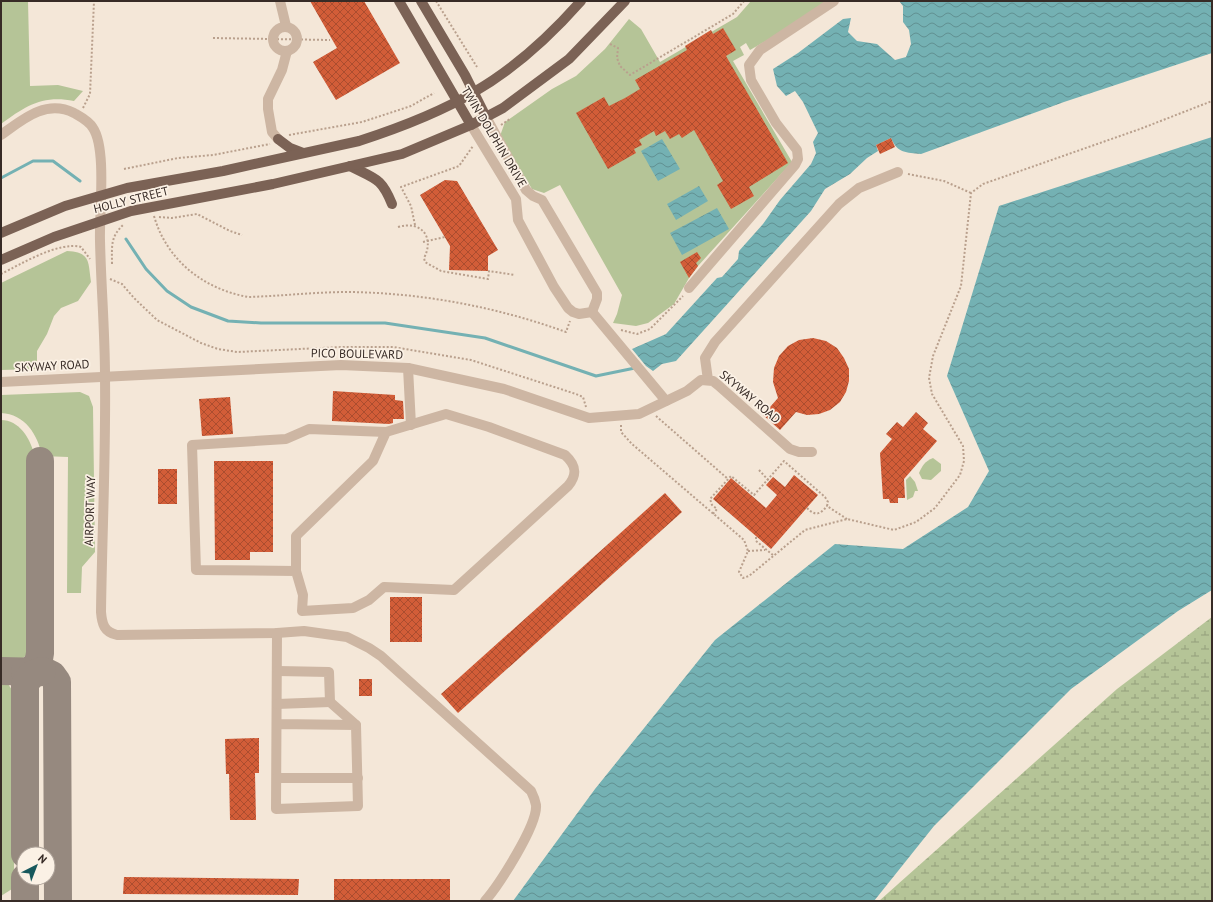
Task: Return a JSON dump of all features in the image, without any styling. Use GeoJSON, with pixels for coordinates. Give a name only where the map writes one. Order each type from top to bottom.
{"type":"FeatureCollection","features":[{"type":"Feature","properties":{"kind":"main road","name":"TWIN DOLPHIN DRIVE"},"geometry":{"type":"LineString","coordinates":[[399,1],[471,124]]}},
{"type":"Feature","properties":{"kind":"main road","name":"TWIN DOLPHIN DRIVE"},"geometry":{"type":"LineString","coordinates":[[421,1],[474,93],[486,117]]}},
{"type":"Feature","properties":{"kind":"main road","name":"HOLLY STREET"},"geometry":{"type":"LineString","coordinates":[[1,233],[45,213],[100,195],[359,141],[383,134],[439,111],[474,93],[502,73],[549,34],[581,1]]}},
{"type":"Feature","properties":{"kind":"main road","name":"HOLLY STREET"},"geometry":{"type":"LineString","coordinates":[[1,260],[54,237],[100,220],[154,212],[402,154],[486,117],[503,108],[528,91],[569,60],[625,1]]}},
{"type":"Feature","properties":{"kind":"main road"},"geometry":{"type":"LineString","coordinates":[[278,139],[290,148],[303,153]]}},
{"type":"Feature","properties":{"kind":"main road"},"geometry":{"type":"LineString","coordinates":[[350,166],[379,181],[385,187],[392,204]]}},
{"type":"Feature","properties":{"kind":"street"},"geometry":{"type":"LineString","coordinates":[[280,1],[286,26]]}},
{"type":"Feature","properties":{"kind":"street"},"geometry":{"type":"LineString","coordinates":[[689,288],[795,165],[798,159],[797,150],[776,123],[751,80],[749,70],[752,58],[760,50],[834,1]]}},
{"type":"Feature","properties":{"kind":"street"},"geometry":{"type":"LineString","coordinates":[[278,139],[272,132],[268,109],[268,99],[282,70],[287,51],[294,47],[298,39],[294,30],[286,26],[278,28],[273,38],[276,47],[287,51]]}},
{"type":"Feature","properties":{"kind":"street"},"geometry":{"type":"LineString","coordinates":[[1,135],[32,114],[44,109],[61,109],[79,116]]}},
{"type":"Feature","properties":{"kind":"street","name":"AIRPORT WAY"},"geometry":{"type":"LineString","coordinates":[[79,116],[92,127],[98,139],[100,156],[101,276],[106,376],[101,612],[102,622],[105,628],[110,633],[116,635],[277,633],[304,631],[347,637],[369,648],[531,791],[536,806],[532,823],[502,878],[484,901]]}},
{"type":"Feature","properties":{"kind":"street","name":"TWIN DOLPHIN DRIVE"},"geometry":{"type":"LineString","coordinates":[[486,117],[521,183],[533,196],[542,200],[597,292],[597,299],[592,312]]}},
{"type":"Feature","properties":{"kind":"street","name":"TWIN DOLPHIN DRIVE"},"geometry":{"type":"LineString","coordinates":[[471,124],[516,199],[518,220],[554,287],[568,308],[573,312]]}},
{"type":"Feature","properties":{"kind":"street"},"geometry":{"type":"LineString","coordinates":[[708,380],[705,358],[714,342],[839,204],[859,188],[898,172]]}},
{"type":"Feature","properties":{"kind":"street"},"geometry":{"type":"LineString","coordinates":[[573,312],[579,314],[592,312],[666,401]]}},
{"type":"Feature","properties":{"kind":"street","name":"PICO BOULEVARD"},"geometry":{"type":"LineString","coordinates":[[106,376],[341,365],[408,368],[504,389],[589,418],[602,417]]}},
{"type":"Feature","properties":{"kind":"street"},"geometry":{"type":"LineString","coordinates":[[408,368],[410,426]]}},
{"type":"Feature","properties":{"kind":"street","name":"SKYWAY ROAD"},"geometry":{"type":"LineString","coordinates":[[1,382],[106,376]]}},
{"type":"Feature","properties":{"kind":"street","name":"SKYWAY ROAD"},"geometry":{"type":"LineString","coordinates":[[602,417],[639,414],[687,391],[701,380],[708,380],[718,385],[790,449],[799,452],[812,452]]}},
{"type":"Feature","properties":{"kind":"street"},"geometry":{"type":"LineString","coordinates":[[296,571],[196,570],[192,445],[286,439],[310,429],[386,432],[446,414],[490,427],[565,455],[572,461],[576,471],[574,479],[454,590],[384,588],[369,600],[353,608],[302,611],[303,595],[296,571],[296,536],[373,461],[386,432]]}},
{"type":"Feature","properties":{"kind":"street"},"geometry":{"type":"LineString","coordinates":[[277,633],[278,671],[277,704],[276,809],[358,806],[356,725],[330,702],[277,704]]}},
{"type":"Feature","properties":{"kind":"street"},"geometry":{"type":"LineString","coordinates":[[278,671],[329,672],[330,702]]}},
{"type":"Feature","properties":{"kind":"street"},"geometry":{"type":"LineString","coordinates":[[277,724],[356,725]]}},
{"type":"Feature","properties":{"kind":"street"},"geometry":{"type":"LineString","coordinates":[[276,778],[358,778]]}},
{"type":"Feature","properties":{"kind":"path"},"geometry":{"type":"LineString","coordinates":[[79,116],[90,94],[94,1]]}},
{"type":"Feature","properties":{"kind":"path"},"geometry":{"type":"LineString","coordinates":[[436,1],[477,67]]}},
{"type":"Feature","properties":{"kind":"path"},"geometry":{"type":"LineString","coordinates":[[610,44],[618,48],[617,58],[620,66],[630,76],[733,14],[744,1]]}},
{"type":"Feature","properties":{"kind":"path"},"geometry":{"type":"LineString","coordinates":[[213,38],[330,40]]}},
{"type":"Feature","properties":{"kind":"path"},"geometry":{"type":"LineString","coordinates":[[124,169],[178,158],[213,155],[278,139],[362,122],[411,106],[434,93]]}},
{"type":"Feature","properties":{"kind":"path"},"geometry":{"type":"LineString","coordinates":[[827,506],[847,519],[894,530],[916,522],[935,508],[960,475],[963,468],[963,446],[932,394],[929,378],[933,356],[961,286],[972,193],[983,184],[1140,129],[1212,101]]}},
{"type":"Feature","properties":{"kind":"path"},"geometry":{"type":"LineString","coordinates":[[501,125],[510,119]]}},
{"type":"Feature","properties":{"kind":"path"},"geometry":{"type":"LineString","coordinates":[[415,225],[411,206],[402,187],[459,166],[473,145]]}},
{"type":"Feature","properties":{"kind":"path"},"geometry":{"type":"LineString","coordinates":[[898,172],[944,181],[972,193]]}},
{"type":"Feature","properties":{"kind":"path"},"geometry":{"type":"LineString","coordinates":[[154,212],[170,250],[181,264],[192,274],[233,294],[248,296],[350,292],[416,296],[487,309],[524,318],[566,332],[573,312]]}},
{"type":"Feature","properties":{"kind":"path"},"geometry":{"type":"LineString","coordinates":[[147,218],[154,212]]}},
{"type":"Feature","properties":{"kind":"path"},"geometry":{"type":"LineString","coordinates":[[154,212],[172,218],[198,214],[230,231],[242,235]]}},
{"type":"Feature","properties":{"kind":"path"},"geometry":{"type":"LineString","coordinates":[[112,267],[112,244],[115,232],[128,222]]}},
{"type":"Feature","properties":{"kind":"path"},"geometry":{"type":"LineString","coordinates":[[398,227],[409,224],[415,225],[422,230],[428,241],[427,252],[424,258],[425,262],[441,271],[488,279],[489,271],[515,275]]}},
{"type":"Feature","properties":{"kind":"path"},"geometry":{"type":"LineString","coordinates":[[423,242],[445,237]]}},
{"type":"Feature","properties":{"kind":"path"},"geometry":{"type":"LineString","coordinates":[[1,274],[40,255],[68,246],[81,247],[91,260]]}},
{"type":"Feature","properties":{"kind":"path"},"geometry":{"type":"LineString","coordinates":[[101,276],[122,284],[157,320],[194,340],[218,349],[237,352],[342,346],[394,347],[436,353],[478,362],[576,394],[583,397],[589,418]]}},
{"type":"Feature","properties":{"kind":"path"},"geometry":{"type":"LineString","coordinates":[[604,327],[642,334],[667,314],[689,288]]}},
{"type":"Feature","properties":{"kind":"path"},"geometry":{"type":"LineString","coordinates":[[652,409],[659,420],[729,479]]}},
{"type":"Feature","properties":{"kind":"path"},"geometry":{"type":"LineString","coordinates":[[622,415],[621,432],[744,540],[748,551],[739,572],[743,578],[749,576],[774,556],[799,533],[847,519]]}},
{"type":"Feature","properties":{"kind":"path"},"geometry":{"type":"LineString","coordinates":[[713,514],[716,509],[712,505],[710,499],[731,476],[754,495],[768,481],[784,461],[825,497],[828,502],[823,512],[817,514],[813,513],[807,508]]}},
{"type":"Feature","properties":{"kind":"path"},"geometry":{"type":"LineString","coordinates":[[759,470],[768,481]]}},
{"type":"Feature","properties":{"kind":"path"},"geometry":{"type":"LineString","coordinates":[[756,537],[756,541],[774,556]]}},
{"type":"Feature","properties":{"kind":"path"},"geometry":{"type":"LineString","coordinates":[[748,551],[766,550]]}},
{"type":"Feature","properties":{"kind":"green space"},"geometry":{"type":"Polygon","coordinates":[[[1,1],[28,1],[30,86],[58,85],[83,91],[74,101],[43,101],[27,107],[1,124],[1,1]]]}},
{"type":"Feature","properties":{"kind":"green space"},"geometry":{"type":"Polygon","coordinates":[[[751,1],[827,1],[789,28],[750,50],[746,43],[740,47],[744,55],[733,61],[792,162],[698,266],[689,278],[674,304],[648,323],[636,326],[613,323],[622,295],[560,185],[544,193],[532,189],[500,136],[505,122],[552,89],[576,76],[605,49],[629,19],[641,29],[660,62],[737,17],[751,1]]]}},
{"type":"Feature","properties":{"kind":"green space"},"geometry":{"type":"Polygon","coordinates":[[[67,251],[80,253],[87,259],[91,282],[78,301],[61,308],[54,316],[47,334],[37,351],[37,369],[1,370],[1,283],[67,251]]]}},
{"type":"Feature","properties":{"kind":"green space"},"geometry":{"type":"Polygon","coordinates":[[[80,392],[89,396],[93,407],[95,552],[82,567],[81,593],[67,593],[68,457],[42,456],[34,433],[29,427],[17,417],[1,413],[1,395],[80,392]]]}},
{"type":"Feature","properties":{"kind":"green space"},"geometry":{"type":"Polygon","coordinates":[[[1,420],[13,423],[23,431],[30,442],[34,454],[32,643],[25,657],[17,661],[1,663],[1,420]]]}},
{"type":"Feature","properties":{"kind":"green space"},"geometry":{"type":"Polygon","coordinates":[[[933,458],[941,464],[941,471],[931,480],[922,479],[919,473],[921,468],[926,462],[933,458]]]}},
{"type":"Feature","properties":{"kind":"green space"},"geometry":{"type":"Polygon","coordinates":[[[910,476],[915,482],[918,491],[915,491],[913,497],[907,500],[906,480],[910,476]]]}},
{"type":"Feature","properties":{"kind":"green space"},"geometry":{"type":"Polygon","coordinates":[[[1212,617],[1212,901],[879,901],[1117,689],[1212,617]]]}},
{"type":"Feature","properties":{"kind":"green space"},"geometry":{"type":"Polygon","coordinates":[[[1,684],[8,684],[14,693],[14,881],[12,889],[1,896],[1,684]]]}},
{"type":"Feature","properties":{"kind":"water"},"geometry":{"type":"Polygon","coordinates":[[[899,1],[1212,1],[1212,53],[1064,102],[921,154],[900,150],[891,138],[876,145],[878,151],[867,158],[850,174],[825,189],[811,211],[676,361],[662,364],[653,371],[646,366],[632,349],[666,334],[717,278],[722,277],[738,259],[739,251],[763,224],[780,200],[811,164],[816,153],[813,142],[818,133],[803,102],[795,91],[786,96],[777,86],[773,69],[798,53],[843,19],[851,18],[848,32],[857,41],[877,44],[895,60],[906,57],[911,44],[909,30],[903,22],[903,6],[899,1]]]}},
{"type":"Feature","properties":{"kind":"water"},"geometry":{"type":"Polygon","coordinates":[[[1212,137],[1212,590],[1178,611],[1071,689],[934,826],[874,901],[513,901],[595,789],[715,640],[835,544],[903,549],[968,507],[989,471],[947,376],[999,206],[1212,137]]]}},
{"type":"Feature","properties":{"kind":"water"},"geometry":{"type":"Polygon","coordinates":[[[662,139],[680,169],[658,181],[641,151],[662,139]]]}},
{"type":"Feature","properties":{"kind":"water"},"geometry":{"type":"Polygon","coordinates":[[[699,186],[708,201],[676,220],[667,204],[699,186]]]}},
{"type":"Feature","properties":{"kind":"water"},"geometry":{"type":"Polygon","coordinates":[[[717,208],[729,229],[682,255],[670,233],[717,208]]]}},
{"type":"Feature","properties":{"kind":"building"},"geometry":{"type":"Polygon","coordinates":[[[310,1],[364,1],[400,63],[336,100],[313,62],[337,48],[310,1]]]}},
{"type":"Feature","properties":{"kind":"building"},"geometry":{"type":"Polygon","coordinates":[[[723,28],[736,50],[726,56],[788,163],[749,187],[754,196],[731,209],[717,185],[723,181],[694,130],[682,138],[679,134],[670,139],[665,131],[656,136],[654,131],[639,140],[642,145],[634,149],[636,153],[608,169],[576,113],[604,97],[609,106],[625,98],[640,89],[635,80],[687,50],[685,46],[711,30],[713,34],[723,28]]]}},
{"type":"Feature","properties":{"kind":"building"},"geometry":{"type":"Polygon","coordinates":[[[891,138],[895,147],[880,154],[876,145],[891,138]]]}},
{"type":"Feature","properties":{"kind":"building"},"geometry":{"type":"Polygon","coordinates":[[[445,180],[457,181],[498,250],[488,256],[488,271],[449,270],[450,246],[420,195],[445,180]]]}},
{"type":"Feature","properties":{"kind":"building"},"geometry":{"type":"Polygon","coordinates":[[[697,252],[701,258],[696,263],[698,266],[689,278],[680,262],[697,252]]]}},
{"type":"Feature","properties":{"kind":"building"},"geometry":{"type":"Polygon","coordinates":[[[813,338],[826,341],[837,348],[844,358],[849,369],[849,381],[846,392],[840,402],[830,410],[819,414],[807,415],[796,412],[780,430],[763,415],[778,398],[773,382],[774,368],[779,356],[788,346],[799,340],[813,338]]]}},
{"type":"Feature","properties":{"kind":"building"},"geometry":{"type":"Polygon","coordinates":[[[333,391],[395,395],[395,400],[403,401],[404,419],[393,419],[393,423],[389,424],[332,421],[333,391]]]}},
{"type":"Feature","properties":{"kind":"building"},"geometry":{"type":"Polygon","coordinates":[[[230,397],[233,434],[202,436],[199,399],[230,397]]]}},
{"type":"Feature","properties":{"kind":"building"},"geometry":{"type":"Polygon","coordinates":[[[916,412],[928,423],[923,429],[937,441],[904,479],[905,498],[898,498],[898,503],[890,503],[889,499],[883,499],[880,453],[892,439],[886,434],[897,422],[903,427],[916,412]]]}},
{"type":"Feature","properties":{"kind":"building"},"geometry":{"type":"Polygon","coordinates":[[[214,461],[273,461],[273,552],[250,552],[250,560],[215,560],[214,461]]]}},
{"type":"Feature","properties":{"kind":"building"},"geometry":{"type":"Polygon","coordinates":[[[158,469],[177,469],[177,504],[158,504],[158,469]]]}},
{"type":"Feature","properties":{"kind":"building"},"geometry":{"type":"Polygon","coordinates":[[[794,475],[818,495],[771,549],[713,499],[731,478],[766,508],[777,495],[766,485],[773,477],[785,487],[794,475]]]}},
{"type":"Feature","properties":{"kind":"building"},"geometry":{"type":"Polygon","coordinates":[[[665,493],[682,512],[458,713],[441,694],[665,493]]]}},
{"type":"Feature","properties":{"kind":"building"},"geometry":{"type":"Polygon","coordinates":[[[390,597],[422,597],[422,642],[390,642],[390,597]]]}},
{"type":"Feature","properties":{"kind":"building"},"geometry":{"type":"Polygon","coordinates":[[[359,679],[372,679],[372,696],[359,696],[359,679]]]}},
{"type":"Feature","properties":{"kind":"building"},"geometry":{"type":"Polygon","coordinates":[[[259,738],[259,773],[255,773],[256,820],[230,820],[229,774],[226,774],[225,739],[259,738]]]}},
{"type":"Feature","properties":{"kind":"building"},"geometry":{"type":"Polygon","coordinates":[[[124,877],[299,879],[298,895],[123,894],[124,877]]]}},
{"type":"Feature","properties":{"kind":"building"},"geometry":{"type":"Polygon","coordinates":[[[334,879],[450,879],[450,901],[334,901],[334,879]]]}},
{"type":"Feature","properties":{"kind":"waterway"},"geometry":{"type":"LineString","coordinates":[[1,178],[33,161],[53,161],[80,181]]}},
{"type":"Feature","properties":{"kind":"waterway"},"geometry":{"type":"LineString","coordinates":[[126,239],[146,269],[167,291],[191,307],[228,321],[261,323],[385,323],[485,338],[596,376],[635,368]]}},
{"type":"Feature","properties":{"kind":"taxiway"},"geometry":{"type":"LineString","coordinates":[[25,672],[36,665],[39,660],[40,653],[40,461]]}},
{"type":"Feature","properties":{"kind":"taxiway"},"geometry":{"type":"LineString","coordinates":[[1,671],[46,672],[52,675],[57,682],[58,901]]}},
{"type":"Feature","properties":{"kind":"taxiway"},"geometry":{"type":"LineString","coordinates":[[25,846],[25,684],[31,675],[42,671]]}},
{"type":"Feature","properties":{"kind":"taxiway"},"geometry":{"type":"LineString","coordinates":[[25,886],[25,901]]}}]}
